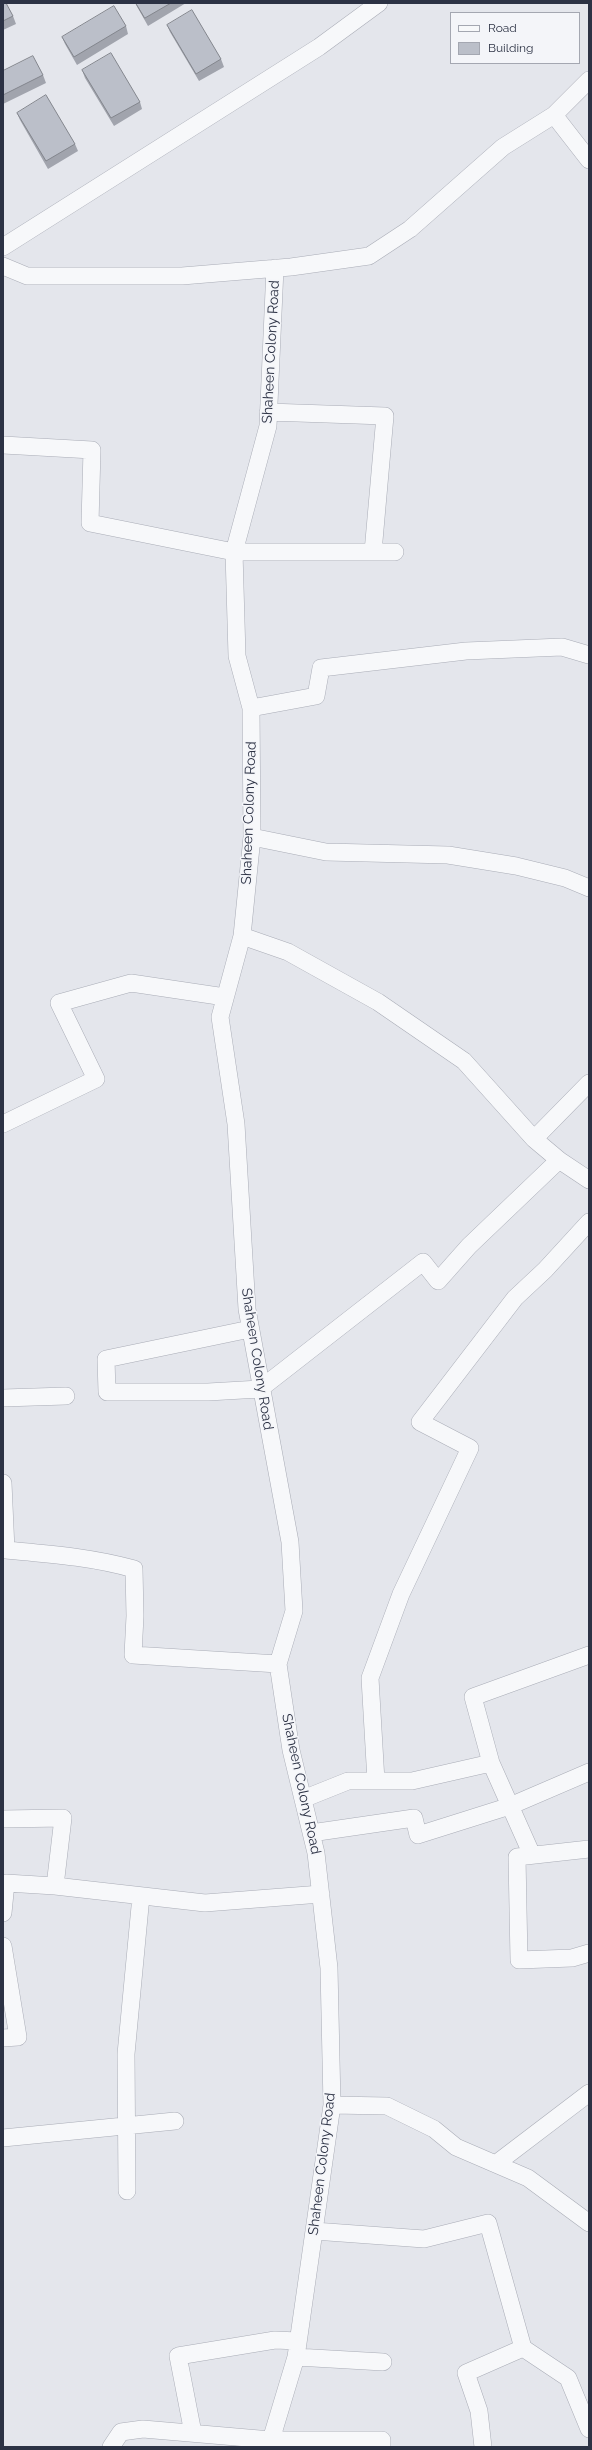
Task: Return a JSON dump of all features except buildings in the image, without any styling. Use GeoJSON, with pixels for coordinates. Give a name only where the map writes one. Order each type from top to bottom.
{"type":"FeatureCollection","features":[{"type":"Feature","properties":{"kind":"street"},"geometry":{"type":"LineString","coordinates":[[3,247],[319,47],[379,3]]}},
{"type":"Feature","properties":{"kind":"street"},"geometry":{"type":"LineString","coordinates":[[3,266],[27,276],[182,276],[275,268],[369,256],[410,229],[503,147],[554,115],[589,80]]}},
{"type":"Feature","properties":{"kind":"street"},"geometry":{"type":"LineString","coordinates":[[554,115],[589,160]]}},
{"type":"Feature","properties":{"kind":"street","name":"Shaheen Colony Road"},"geometry":{"type":"LineString","coordinates":[[270,2443],[297,2349],[332,2105],[329,1968],[321,1894],[316,1854],[291,1750],[278,1664],[294,1611],[290,1542],[260,1389],[247,1309],[236,1124],[220,1018],[242,936],[252,837],[251,708],[237,656],[234,552],[268,426],[275,268]]}},
{"type":"Feature","properties":{"kind":"street"},"geometry":{"type":"LineString","coordinates":[[268,412],[385,416],[373,552]]}},
{"type":"Feature","properties":{"kind":"street"},"geometry":{"type":"LineString","coordinates":[[3,445],[92,450],[90,523],[234,552],[394,552]]}},
{"type":"Feature","properties":{"kind":"street"},"geometry":{"type":"LineString","coordinates":[[251,708],[316,696],[321,668],[466,651],[562,647],[589,655]]}},
{"type":"Feature","properties":{"kind":"street"},"geometry":{"type":"LineString","coordinates":[[252,837],[326,852],[448,855],[516,866],[565,878],[589,888]]}},
{"type":"Feature","properties":{"kind":"street"},"geometry":{"type":"LineString","coordinates":[[242,936],[288,952],[378,1002],[464,1061],[534,1139],[559,1160],[589,1180]]}},
{"type":"Feature","properties":{"kind":"street"},"geometry":{"type":"LineString","coordinates":[[3,1124],[96,1079],[59,1003],[131,983],[225,996]]}},
{"type":"Feature","properties":{"kind":"street"},"geometry":{"type":"LineString","coordinates":[[534,1139],[589,1083]]}},
{"type":"Feature","properties":{"kind":"street"},"geometry":{"type":"LineString","coordinates":[[250,1329],[106,1359],[106,1392],[208,1392],[260,1389],[424,1262],[438,1281],[469,1246],[559,1160]]}},
{"type":"Feature","properties":{"kind":"street"},"geometry":{"type":"LineString","coordinates":[[376,1781],[370,1678],[401,1594],[470,1448],[420,1422],[515,1298],[545,1270],[589,1222]]}},
{"type":"Feature","properties":{"kind":"street"},"geometry":{"type":"LineString","coordinates":[[3,1398],[66,1396]]}},
{"type":"Feature","properties":{"kind":"street"},"geometry":{"type":"LineString","coordinates":[[3,1483],[6,1550],[69,1556],[134,1569],[135,1616],[133,1655],[278,1664]]}},
{"type":"Feature","properties":{"kind":"street"},"geometry":{"type":"LineString","coordinates":[[532,1855],[491,1763],[473,1697],[589,1655]]}},
{"type":"Feature","properties":{"kind":"street"},"geometry":{"type":"LineString","coordinates":[[303,1799],[348,1781],[412,1781],[491,1763]]}},
{"type":"Feature","properties":{"kind":"street"},"geometry":{"type":"LineString","coordinates":[[311,1834],[414,1818],[418,1835],[510,1806],[589,1772]]}},
{"type":"Feature","properties":{"kind":"street"},"geometry":{"type":"LineString","coordinates":[[3,1819],[63,1818],[55,1886]]}},
{"type":"Feature","properties":{"kind":"street"},"geometry":{"type":"LineString","coordinates":[[589,1848],[517,1857],[519,1960],[572,1958],[589,1954]]}},
{"type":"Feature","properties":{"kind":"street"},"geometry":{"type":"LineString","coordinates":[[3,1913],[6,1883],[55,1886],[205,1903],[321,1894]]}},
{"type":"Feature","properties":{"kind":"street"},"geometry":{"type":"LineString","coordinates":[[127,2191],[125,2126],[126,2054],[141,1896]]}},
{"type":"Feature","properties":{"kind":"street"},"geometry":{"type":"LineString","coordinates":[[3,1946],[18,2036],[3,2038]]}},
{"type":"Feature","properties":{"kind":"street"},"geometry":{"type":"LineString","coordinates":[[497,2163],[589,2093]]}},
{"type":"Feature","properties":{"kind":"street"},"geometry":{"type":"LineString","coordinates":[[332,2105],[387,2106],[434,2129],[456,2147],[497,2163],[528,2178],[589,2223]]}},
{"type":"Feature","properties":{"kind":"street"},"geometry":{"type":"LineString","coordinates":[[3,2138],[175,2121]]}},
{"type":"Feature","properties":{"kind":"street"},"geometry":{"type":"LineString","coordinates":[[314,2232],[424,2239],[488,2223],[523,2348],[568,2378],[589,2429]]}},
{"type":"Feature","properties":{"kind":"street"},"geometry":{"type":"LineString","coordinates":[[193,2433],[178,2356],[276,2340],[297,2349],[383,2362]]}},
{"type":"Feature","properties":{"kind":"street"},"geometry":{"type":"LineString","coordinates":[[484,2447],[480,2411],[466,2373],[523,2348]]}},
{"type":"Feature","properties":{"kind":"street"},"geometry":{"type":"LineString","coordinates":[[111,2447],[121,2432],[135,2430],[193,2433],[270,2443],[382,2440],[382,2447]]}}]}
